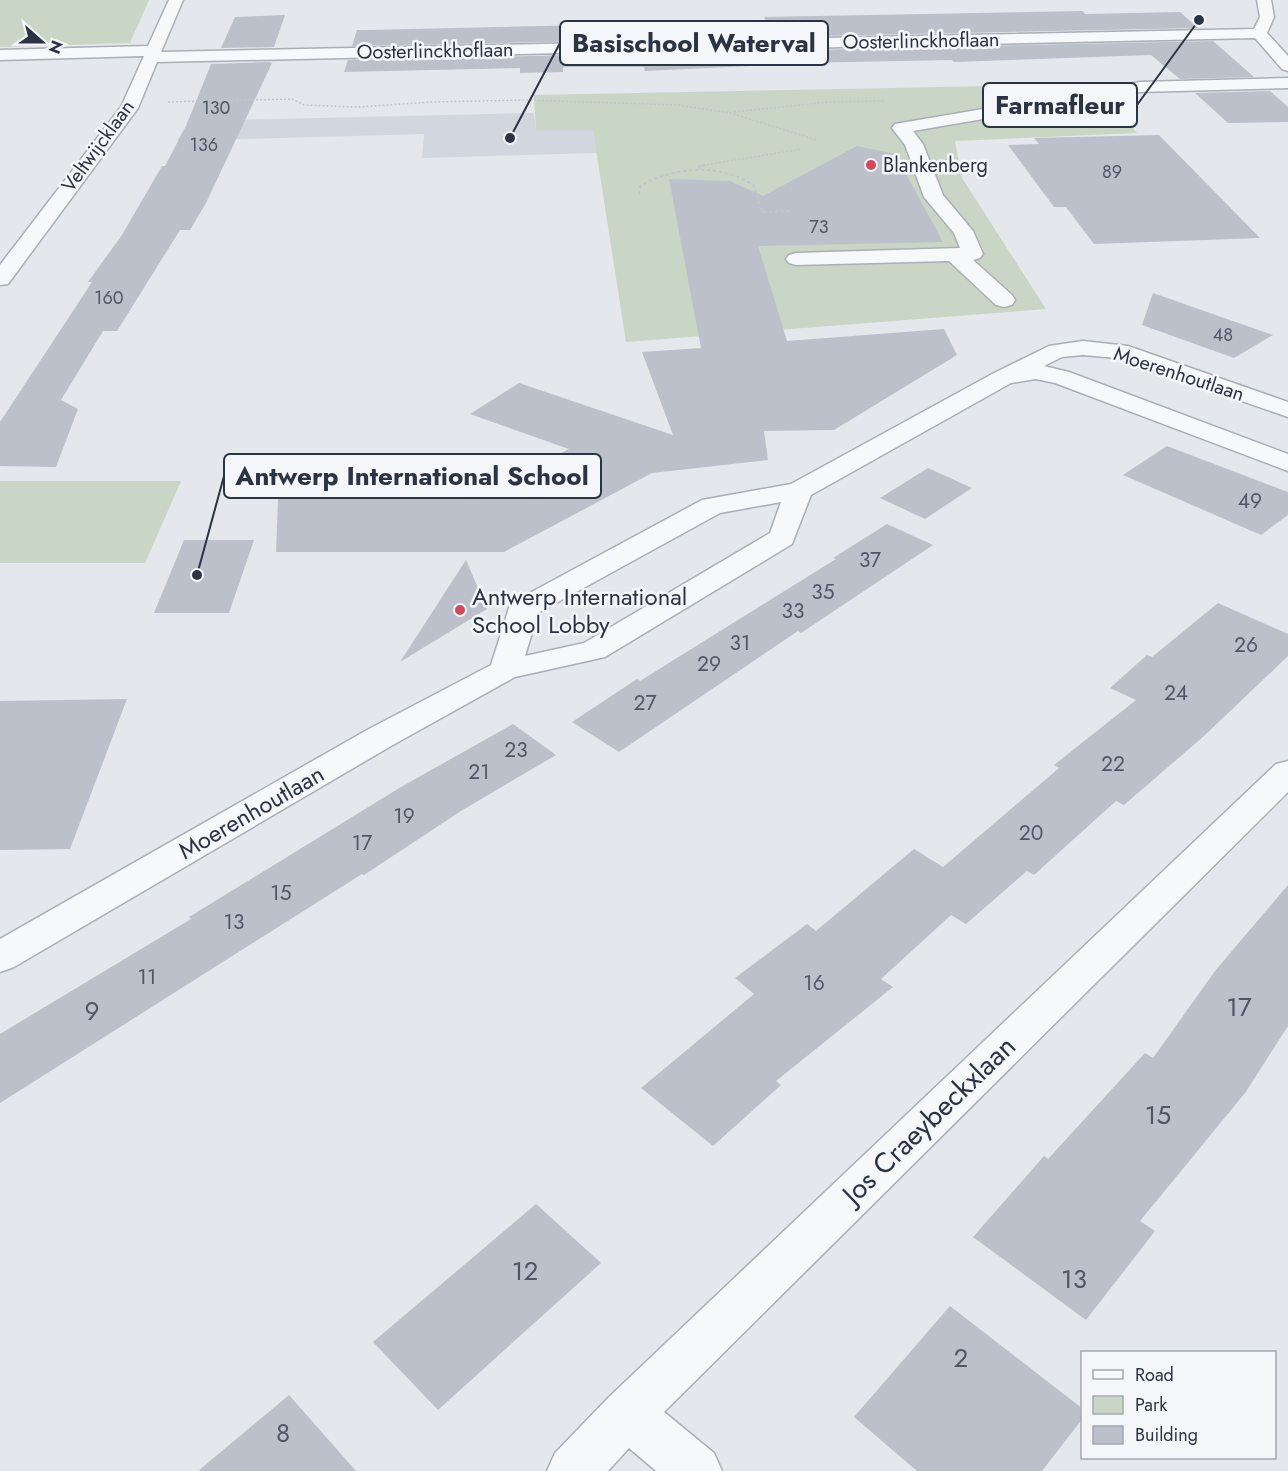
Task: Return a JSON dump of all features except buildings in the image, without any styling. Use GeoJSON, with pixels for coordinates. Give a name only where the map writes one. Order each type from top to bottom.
{"type":"FeatureCollection","features":[{"type":"Feature","properties":{"kind":"street","name":"Veltwijcklaan"},"geometry":{"type":"LineString","coordinates":[[0,279],[132,102],[176,0]]}},
{"type":"Feature","properties":{"kind":"street"},"geometry":{"type":"LineString","coordinates":[[1271,8],[1259,33],[1288,66]]}},
{"type":"Feature","properties":{"kind":"street","name":"Oosterlinckhoflaan"},"geometry":{"type":"LineString","coordinates":[[0,55],[1259,33]]}},
{"type":"Feature","properties":{"kind":"street"},"geometry":{"type":"LineString","coordinates":[[796,259],[973,254],[963,231],[933,197],[914,144],[901,128],[1140,87],[1288,83]]}},
{"type":"Feature","properties":{"kind":"street"},"geometry":{"type":"LineString","coordinates":[[954,254],[1004,300]]}},
{"type":"Feature","properties":{"kind":"street","name":"Moerenhoutlaan"},"geometry":{"type":"LineString","coordinates":[[505,670],[524,608],[712,506],[799,491],[1002,378],[1057,351],[1083,348],[1120,351],[1288,410]]}},
{"type":"Feature","properties":{"kind":"street","name":"Moerenhoutlaan"},"geometry":{"type":"LineString","coordinates":[[1002,378],[1035,372],[1061,377],[1288,462]]}},
{"type":"Feature","properties":{"kind":"street","name":"Moerenhoutlaan"},"geometry":{"type":"LineString","coordinates":[[0,957],[379,738],[505,670],[594,650],[782,538],[799,491]]}},
{"type":"Feature","properties":{"kind":"street","name":"Jos Craeybeckxlaan"},"geometry":{"type":"LineString","coordinates":[[573,1471],[627,1414],[1288,772]]}},
{"type":"Feature","properties":{"kind":"street"},"geometry":{"type":"LineString","coordinates":[[627,1414],[696,1471]]}},
{"type":"Feature","properties":{"kind":"path"},"geometry":{"type":"LineString","coordinates":[[132,102],[291,99],[298,100],[298,104],[304,105],[357,107],[432,102],[526,100],[678,105],[730,113],[817,140]]}},
{"type":"Feature","properties":{"kind":"path"},"geometry":{"type":"LineString","coordinates":[[730,113],[774,106],[828,102],[899,101],[948,120]]}},
{"type":"Feature","properties":{"kind":"path"},"geometry":{"type":"LineString","coordinates":[[699,169],[699,166],[801,149]]}},
{"type":"Feature","properties":{"kind":"path"},"geometry":{"type":"LineString","coordinates":[[639,194],[640,186],[659,175],[699,169],[750,183],[754,186],[762,212],[789,211]]}},
{"type":"Feature","properties":{"kind":"shaded area"},"geometry":{"type":"Polygon","coordinates":[[[534,113],[536,130],[593,130],[597,153],[422,158],[424,134],[177,141],[189,121],[534,113]]]}},
{"type":"Feature","properties":{"kind":"green space"},"geometry":{"type":"Polygon","coordinates":[[[0,0],[149,0],[130,43],[0,47],[0,0]]]}},
{"type":"Feature","properties":{"kind":"green space"},"geometry":{"type":"Polygon","coordinates":[[[1094,84],[1137,133],[955,141],[962,178],[1046,309],[626,342],[593,130],[536,130],[534,95],[1094,84]]]}},
{"type":"Feature","properties":{"kind":"green space"},"geometry":{"type":"Polygon","coordinates":[[[0,481],[181,481],[145,563],[0,563],[0,481]]]}},
{"type":"Feature","properties":{"kind":"place","name":"Farmafleur"},"geometry":{"type":"Point","coordinates":[1199,20]}},
{"type":"Feature","properties":{"kind":"place","name":"Basischool Waterval"},"geometry":{"type":"Point","coordinates":[510,138]}},
{"type":"Feature","properties":{"kind":"place","name":"Blankenberg"},"geometry":{"type":"Point","coordinates":[871,165]}},
{"type":"Feature","properties":{"kind":"place","name":"Antwerp International School"},"geometry":{"type":"Point","coordinates":[197,575]}},
{"type":"Feature","properties":{"kind":"place","name":"Antwerp International School Lobby"},"geometry":{"type":"Point","coordinates":[460,610]}}]}
